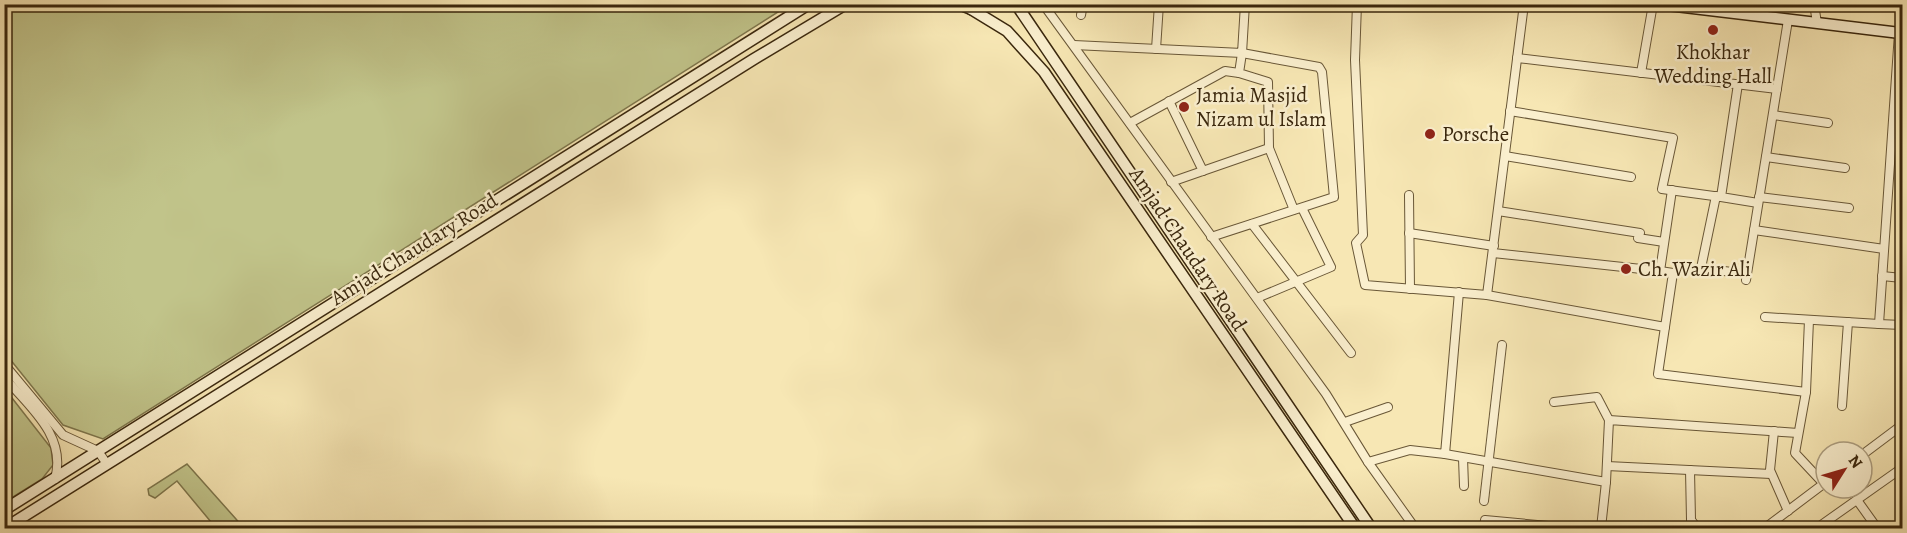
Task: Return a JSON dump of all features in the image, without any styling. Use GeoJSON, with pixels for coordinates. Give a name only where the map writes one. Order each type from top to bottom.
{"type":"FeatureCollection","features":[{"type":"Feature","properties":{"kind":"main road","name":"Amjad Chaudary Road"},"geometry":{"type":"LineString","coordinates":[[4,510],[809,4]]}},
{"type":"Feature","properties":{"kind":"main road","name":"Amjad Chaudary Road"},"geometry":{"type":"LineString","coordinates":[[5,528],[754,59],[846,4]]}},
{"type":"Feature","properties":{"kind":"main road","name":"Amjad Chaudary Road"},"geometry":{"type":"LineString","coordinates":[[959,4],[977,7],[1008,31],[1044,72],[1355,528]]}},
{"type":"Feature","properties":{"kind":"main road","name":"Amjad Chaudary Road"},"geometry":{"type":"LineString","coordinates":[[1016,4],[1371,528]]}},
{"type":"Feature","properties":{"kind":"main road"},"geometry":{"type":"LineString","coordinates":[[1659,4],[1736,9],[1788,20],[1901,33]]}},
{"type":"Feature","properties":{"kind":"street"},"geometry":{"type":"LineString","coordinates":[[1043,4],[1257,298],[1345,422],[1368,462],[1416,528]]}},
{"type":"Feature","properties":{"kind":"street"},"geometry":{"type":"LineString","coordinates":[[1081,15],[1083,4]]}},
{"type":"Feature","properties":{"kind":"street"},"geometry":{"type":"LineString","coordinates":[[1156,49],[1159,4]]}},
{"type":"Feature","properties":{"kind":"street"},"geometry":{"type":"LineString","coordinates":[[1239,73],[1245,4]]}},
{"type":"Feature","properties":{"kind":"street"},"geometry":{"type":"LineString","coordinates":[[1357,4],[1354,60],[1363,235],[1356,243],[1365,285],[1487,294],[1665,327]]}},
{"type":"Feature","properties":{"kind":"street"},"geometry":{"type":"LineString","coordinates":[[1487,294],[1524,4]]}},
{"type":"Feature","properties":{"kind":"street"},"geometry":{"type":"LineString","coordinates":[[1641,73],[1653,4]]}},
{"type":"Feature","properties":{"kind":"street"},"geometry":{"type":"LineString","coordinates":[[1814,4],[1817,23]]}},
{"type":"Feature","properties":{"kind":"street"},"geometry":{"type":"LineString","coordinates":[[1738,84],[1719,197],[1701,268],[1746,277],[1788,20]]}},
{"type":"Feature","properties":{"kind":"street"},"geometry":{"type":"LineString","coordinates":[[1880,324],[1901,33]]}},
{"type":"Feature","properties":{"kind":"street"},"geometry":{"type":"LineString","coordinates":[[1074,45],[1242,53],[1319,67],[1322,72],[1334,197],[1211,237]]}},
{"type":"Feature","properties":{"kind":"street"},"geometry":{"type":"LineString","coordinates":[[1517,58],[1777,89]]}},
{"type":"Feature","properties":{"kind":"street"},"geometry":{"type":"LineString","coordinates":[[1130,123],[1225,71],[1268,82],[1269,148],[1298,209],[1331,267],[1257,298]]}},
{"type":"Feature","properties":{"kind":"street"},"geometry":{"type":"LineString","coordinates":[[1169,101],[1203,171]]}},
{"type":"Feature","properties":{"kind":"street"},"geometry":{"type":"LineString","coordinates":[[1510,111],[1673,138],[1662,189],[1719,197],[1849,208]]}},
{"type":"Feature","properties":{"kind":"street"},"geometry":{"type":"LineString","coordinates":[[1773,115],[1828,123]]}},
{"type":"Feature","properties":{"kind":"street"},"geometry":{"type":"LineString","coordinates":[[1172,182],[1269,148]]}},
{"type":"Feature","properties":{"kind":"street"},"geometry":{"type":"LineString","coordinates":[[1505,156],[1631,177]]}},
{"type":"Feature","properties":{"kind":"street"},"geometry":{"type":"LineString","coordinates":[[1766,157],[1845,168]]}},
{"type":"Feature","properties":{"kind":"street"},"geometry":{"type":"LineString","coordinates":[[1660,271],[1672,190]]}},
{"type":"Feature","properties":{"kind":"street"},"geometry":{"type":"LineString","coordinates":[[1409,195],[1410,289]]}},
{"type":"Feature","properties":{"kind":"street"},"geometry":{"type":"LineString","coordinates":[[1498,211],[1640,233],[1638,238],[1664,242]]}},
{"type":"Feature","properties":{"kind":"street"},"geometry":{"type":"LineString","coordinates":[[1251,224],[1351,353]]}},
{"type":"Feature","properties":{"kind":"street"},"geometry":{"type":"LineString","coordinates":[[1754,230],[1884,249]]}},
{"type":"Feature","properties":{"kind":"street"},"geometry":{"type":"LineString","coordinates":[[1409,233],[1493,250],[1673,273],[1658,374],[1806,392]]}},
{"type":"Feature","properties":{"kind":"street"},"geometry":{"type":"LineString","coordinates":[[1882,276],[1902,278]]}},
{"type":"Feature","properties":{"kind":"street"},"geometry":{"type":"LineString","coordinates":[[1445,454],[1459,292]]}},
{"type":"Feature","properties":{"kind":"street"},"geometry":{"type":"LineString","coordinates":[[1765,317],[1902,325]]}},
{"type":"Feature","properties":{"kind":"street"},"geometry":{"type":"LineString","coordinates":[[1809,320],[1806,392],[1795,453],[1814,472]]}},
{"type":"Feature","properties":{"kind":"street"},"geometry":{"type":"LineString","coordinates":[[1842,406],[1848,322]]}},
{"type":"Feature","properties":{"kind":"street"},"geometry":{"type":"LineString","coordinates":[[1484,501],[1502,345]]}},
{"type":"Feature","properties":{"kind":"street"},"geometry":{"type":"LineString","coordinates":[[4,364],[56,426],[74,442],[98,452],[107,464]]}},
{"type":"Feature","properties":{"kind":"street"},"geometry":{"type":"LineString","coordinates":[[4,377],[55,439],[59,458],[55,478]]}},
{"type":"Feature","properties":{"kind":"street"},"geometry":{"type":"LineString","coordinates":[[1554,402],[1597,397],[1609,420],[1601,528]]}},
{"type":"Feature","properties":{"kind":"street"},"geometry":{"type":"LineString","coordinates":[[1345,422],[1388,407]]}},
{"type":"Feature","properties":{"kind":"street"},"geometry":{"type":"LineString","coordinates":[[1609,420],[1798,433]]}},
{"type":"Feature","properties":{"kind":"street"},"geometry":{"type":"LineString","coordinates":[[1874,446],[1902,425]]}},
{"type":"Feature","properties":{"kind":"street"},"geometry":{"type":"LineString","coordinates":[[1774,431],[1771,474],[1788,511]]}},
{"type":"Feature","properties":{"kind":"street"},"geometry":{"type":"LineString","coordinates":[[1368,462],[1410,450],[1606,482]]}},
{"type":"Feature","properties":{"kind":"street"},"geometry":{"type":"LineString","coordinates":[[1463,458],[1464,486]]}},
{"type":"Feature","properties":{"kind":"street"},"geometry":{"type":"LineString","coordinates":[[1607,466],[1771,474]]}},
{"type":"Feature","properties":{"kind":"street"},"geometry":{"type":"LineString","coordinates":[[1874,488],[1902,468]]}},
{"type":"Feature","properties":{"kind":"street"},"geometry":{"type":"LineString","coordinates":[[1690,470],[1691,520],[1697,528]]}},
{"type":"Feature","properties":{"kind":"street"},"geometry":{"type":"LineString","coordinates":[[1765,528],[1814,491]]}},
{"type":"Feature","properties":{"kind":"street"},"geometry":{"type":"LineString","coordinates":[[1817,528],[1857,500],[1877,528]]}},
{"type":"Feature","properties":{"kind":"street"},"geometry":{"type":"LineString","coordinates":[[1484,528],[1485,520],[1570,528]]}},
{"type":"Feature","properties":{"kind":"green space"},"geometry":{"type":"Polygon","coordinates":[[[5,4],[789,5],[103,439],[63,425],[5,353],[5,4]]]}},
{"type":"Feature","properties":{"kind":"green space"},"geometry":{"type":"Polygon","coordinates":[[[5,389],[51,448],[53,465],[42,479],[5,502],[5,389]]]}},
{"type":"Feature","properties":{"kind":"green space"},"geometry":{"type":"Polygon","coordinates":[[[187,464],[244,528],[216,528],[177,481],[155,498],[149,495],[148,489],[187,464]]]}},
{"type":"Feature","properties":{"kind":"place","name":"Khokhar Wedding Hall"},"geometry":{"type":"Point","coordinates":[1713,30]}},
{"type":"Feature","properties":{"kind":"place","name":"Jamia Masjid Nizam ul Islam"},"geometry":{"type":"Point","coordinates":[1184,107]}},
{"type":"Feature","properties":{"kind":"place","name":"Porsche"},"geometry":{"type":"Point","coordinates":[1430,134]}},
{"type":"Feature","properties":{"kind":"place","name":"Ch. Wazir Ali"},"geometry":{"type":"Point","coordinates":[1626,269]}}]}
